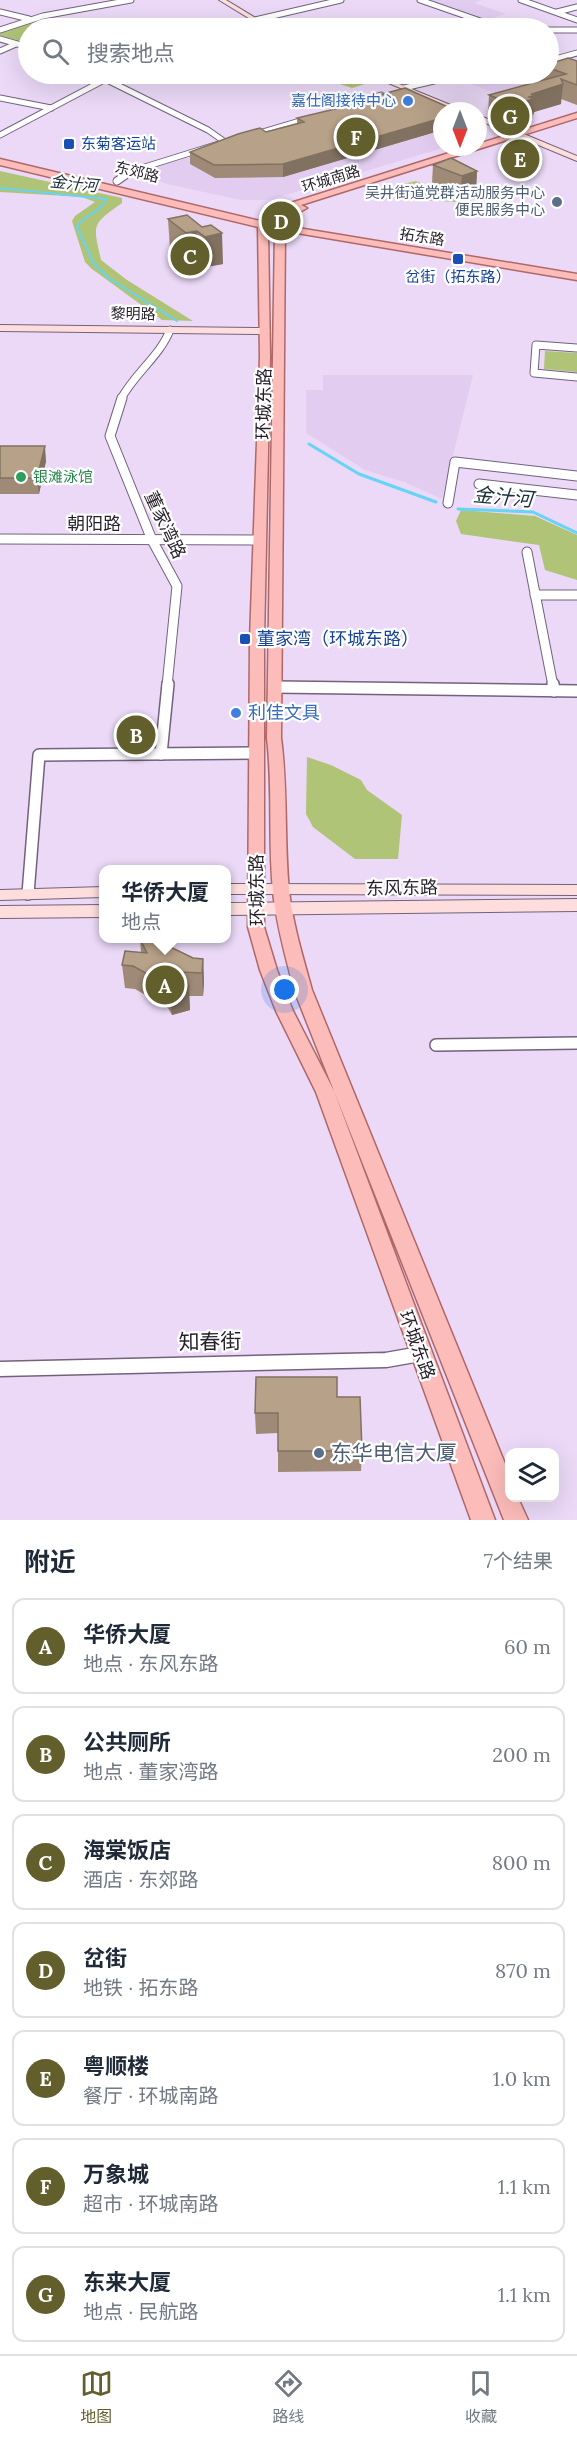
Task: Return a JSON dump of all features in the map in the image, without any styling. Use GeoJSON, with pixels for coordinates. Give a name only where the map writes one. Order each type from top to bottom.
{"type":"FeatureCollection","features":[{"type":"Feature","properties":{"kind":"main road"},"geometry":{"type":"LineString","coordinates":[[213,0],[243,18]]}},
{"type":"Feature","properties":{"kind":"main road"},"geometry":{"type":"LineString","coordinates":[[222,0],[252,18]]}},
{"type":"Feature","properties":{"kind":"main road"},"geometry":{"type":"LineString","coordinates":[[387,84],[436,102]]}},
{"type":"Feature","properties":{"kind":"main road"},"geometry":{"type":"LineString","coordinates":[[391,84],[433,104]]}},
{"type":"Feature","properties":{"kind":"main road","name":"环城南路"},"geometry":{"type":"LineString","coordinates":[[282,224],[300,209],[577,116]]}},
{"type":"Feature","properties":{"kind":"main road"},"geometry":{"type":"LineString","coordinates":[[487,121],[520,137]]}},
{"type":"Feature","properties":{"kind":"main road","name":"环城南路"},"geometry":{"type":"LineString","coordinates":[[265,221],[281,208],[577,122]]}},
{"type":"Feature","properties":{"kind":"main road"},"geometry":{"type":"LineString","coordinates":[[487,125],[577,160]]}},
{"type":"Feature","properties":{"kind":"main road","name":"东郊路"},"geometry":{"type":"LineString","coordinates":[[0,155],[117,181],[265,221]]}},
{"type":"Feature","properties":{"kind":"main road","name":"东郊路"},"geometry":{"type":"LineString","coordinates":[[0,162],[265,221]]}},
{"type":"Feature","properties":{"kind":"main road","name":"拓东路"},"geometry":{"type":"LineString","coordinates":[[265,221],[577,277]]}},
{"type":"Feature","properties":{"kind":"main road","name":"环城东路"},"geometry":{"type":"LineString","coordinates":[[265,221],[266,331],[255,899],[262,952],[294,1035],[325,1090],[420,1354],[483,1520]]}},
{"type":"Feature","properties":{"kind":"main road","name":"拓东路"},"geometry":{"type":"LineString","coordinates":[[282,224],[577,270]]}},
{"type":"Feature","properties":{"kind":"main road","name":"环城东路"},"geometry":{"type":"LineString","coordinates":[[282,224],[274,738],[280,778],[280,889],[283,909],[303,990],[516,1520]]}},
{"type":"Feature","properties":{"kind":"main road","name":"黎明路"},"geometry":{"type":"LineString","coordinates":[[0,328],[266,331]]}},
{"type":"Feature","properties":{"kind":"main road","name":"东风东路"},"geometry":{"type":"LineString","coordinates":[[231,907],[280,889],[577,890]]}},
{"type":"Feature","properties":{"kind":"main road","name":"东风东路"},"geometry":{"type":"LineString","coordinates":[[231,891],[283,909],[577,905]]}},
{"type":"Feature","properties":{"kind":"main road"},"geometry":{"type":"LineString","coordinates":[[0,895],[99,892]]}},
{"type":"Feature","properties":{"kind":"main road"},"geometry":{"type":"LineString","coordinates":[[0,912],[99,911]]}},
{"type":"Feature","properties":{"kind":"street"},"geometry":{"type":"LineString","coordinates":[[35,18],[130,0]]}},
{"type":"Feature","properties":{"kind":"street"},"geometry":{"type":"LineString","coordinates":[[264,18],[341,0]]}},
{"type":"Feature","properties":{"kind":"street"},"geometry":{"type":"LineString","coordinates":[[420,0],[472,18]]}},
{"type":"Feature","properties":{"kind":"street"},"geometry":{"type":"LineString","coordinates":[[521,0],[577,20]]}},
{"type":"Feature","properties":{"kind":"street"},"geometry":{"type":"LineString","coordinates":[[556,12],[577,7]]}},
{"type":"Feature","properties":{"kind":"street"},"geometry":{"type":"LineString","coordinates":[[0,12],[26,18]]}},
{"type":"Feature","properties":{"kind":"street"},"geometry":{"type":"LineString","coordinates":[[0,30],[18,23]]}},
{"type":"Feature","properties":{"kind":"street"},"geometry":{"type":"LineString","coordinates":[[559,32],[576,30]]}},
{"type":"Feature","properties":{"kind":"street"},"geometry":{"type":"LineString","coordinates":[[0,39],[16,44]]}},
{"type":"Feature","properties":{"kind":"street"},"geometry":{"type":"LineString","coordinates":[[0,51],[16,44]]}},
{"type":"Feature","properties":{"kind":"street"},"geometry":{"type":"LineString","coordinates":[[559,58],[577,53]]}},
{"type":"Feature","properties":{"kind":"street"},"geometry":{"type":"LineString","coordinates":[[0,135],[97,84]]}},
{"type":"Feature","properties":{"kind":"street"},"geometry":{"type":"LineString","coordinates":[[116,84],[208,130],[225,142]]}},
{"type":"Feature","properties":{"kind":"street"},"geometry":{"type":"LineString","coordinates":[[330,112],[422,84]]}},
{"type":"Feature","properties":{"kind":"street"},"geometry":{"type":"LineString","coordinates":[[0,98],[51,108]]}},
{"type":"Feature","properties":{"kind":"street"},"geometry":{"type":"LineString","coordinates":[[246,136],[319,116]]}},
{"type":"Feature","properties":{"kind":"street"},"geometry":{"type":"LineString","coordinates":[[117,181],[132,171],[232,140]]}},
{"type":"Feature","properties":{"kind":"street","name":"董家湾路"},"geometry":{"type":"LineString","coordinates":[[160,754],[177,586],[152,540],[112,446],[111,419],[128,387],[166,340],[170,330]]}},
{"type":"Feature","properties":{"kind":"street"},"geometry":{"type":"LineString","coordinates":[[577,348],[536,345],[534,374],[577,377]]}},
{"type":"Feature","properties":{"kind":"street"},"geometry":{"type":"LineString","coordinates":[[448,503],[455,462],[577,476]]}},
{"type":"Feature","properties":{"kind":"street"},"geometry":{"type":"LineString","coordinates":[[479,484],[577,495]]}},
{"type":"Feature","properties":{"kind":"street","name":"朝阳路"},"geometry":{"type":"LineString","coordinates":[[0,539],[261,540]]}},
{"type":"Feature","properties":{"kind":"street"},"geometry":{"type":"LineString","coordinates":[[527,552],[554,691]]}},
{"type":"Feature","properties":{"kind":"street"},"geometry":{"type":"LineString","coordinates":[[535,595],[577,595]]}},
{"type":"Feature","properties":{"kind":"street"},"geometry":{"type":"LineString","coordinates":[[275,687],[577,691]]}},
{"type":"Feature","properties":{"kind":"street"},"geometry":{"type":"LineString","coordinates":[[28,894],[39,755],[258,753]]}},
{"type":"Feature","properties":{"kind":"street"},"geometry":{"type":"LineString","coordinates":[[436,1045],[577,1043]]}},
{"type":"Feature","properties":{"kind":"street","name":"知春街"},"geometry":{"type":"LineString","coordinates":[[0,1369],[386,1360],[420,1354]]}},
{"type":"Feature","properties":{"kind":"shaded area"},"geometry":{"type":"Polygon","coordinates":[[[430,0],[482,0],[474,3],[506,14],[492,18],[480,18],[430,0]]]}},
{"type":"Feature","properties":{"kind":"shaded area"},"geometry":{"type":"Polygon","coordinates":[[[559,76],[577,79],[559,84],[559,76]]]}},
{"type":"Feature","properties":{"kind":"shaded area"},"geometry":{"type":"Polygon","coordinates":[[[471,84],[559,84],[508,98],[471,84]]]}},
{"type":"Feature","properties":{"kind":"shaded area"},"geometry":{"type":"Polygon","coordinates":[[[433,115],[433,151],[269,200],[241,200],[167,184],[144,176],[138,171],[245,142],[433,115]]]}},
{"type":"Feature","properties":{"kind":"shaded area"},"geometry":{"type":"Polygon","coordinates":[[[323,375],[473,375],[442,499],[404,482],[365,470],[306,433],[306,390],[323,390],[323,375]]]}},
{"type":"Feature","properties":{"kind":"green space"},"geometry":{"type":"Polygon","coordinates":[[[18,26],[18,40],[0,36],[0,32],[18,26]]]}},
{"type":"Feature","properties":{"kind":"green space"},"geometry":{"type":"Polygon","coordinates":[[[340,84],[365,84],[352,88],[340,84]]]}},
{"type":"Feature","properties":{"kind":"green space"},"geometry":{"type":"Polygon","coordinates":[[[0,171],[122,198],[122,203],[105,216],[97,226],[101,260],[127,280],[193,321],[162,320],[85,262],[72,221],[75,216],[95,202],[82,197],[0,192],[0,171]]]}},
{"type":"Feature","properties":{"kind":"green space"},"geometry":{"type":"Polygon","coordinates":[[[416,181],[459,202],[419,200],[395,186],[416,181]]]}},
{"type":"Feature","properties":{"kind":"green space"},"geometry":{"type":"Polygon","coordinates":[[[545,351],[577,353],[577,372],[544,369],[545,351]]]}},
{"type":"Feature","properties":{"kind":"green space"},"geometry":{"type":"Polygon","coordinates":[[[461,510],[535,516],[577,535],[577,580],[545,570],[539,545],[461,534],[456,521],[461,510]]]}},
{"type":"Feature","properties":{"kind":"green space"},"geometry":{"type":"Polygon","coordinates":[[[307,757],[331,765],[361,780],[367,790],[402,815],[398,859],[355,859],[313,827],[306,814],[307,757]]]}},
{"type":"Feature","properties":{"kind":"building"},"geometry":{"type":"Polygon","coordinates":[[[568,58],[577,61],[577,85],[561,79],[563,84],[532,94],[535,95],[529,97],[534,99],[518,103],[508,103],[489,95],[529,84],[559,84],[559,76],[566,74],[559,72],[559,61],[568,58]]]}},
{"type":"Feature","properties":{"kind":"building"},"geometry":{"type":"Polygon","coordinates":[[[405,88],[437,102],[433,102],[433,121],[283,164],[214,165],[190,152],[238,134],[260,128],[266,132],[304,122],[297,118],[373,100],[368,98],[405,88]]]}},
{"type":"Feature","properties":{"kind":"building"},"geometry":{"type":"Polygon","coordinates":[[[451,158],[477,171],[462,176],[433,165],[451,158]]]}},
{"type":"Feature","properties":{"kind":"building"},"geometry":{"type":"Polygon","coordinates":[[[187,215],[202,227],[211,225],[222,233],[205,237],[197,231],[186,233],[168,219],[187,215]]]}},
{"type":"Feature","properties":{"kind":"building"},"geometry":{"type":"Polygon","coordinates":[[[0,446],[45,446],[37,478],[0,478],[0,446]]]}},
{"type":"Feature","properties":{"kind":"building"},"geometry":{"type":"Polygon","coordinates":[[[142,943],[162,943],[193,958],[203,959],[202,973],[181,972],[189,986],[170,992],[166,984],[133,966],[122,965],[125,951],[147,953],[142,943]]]}},
{"type":"Feature","properties":{"kind":"building","name":"东华电信大厦"},"geometry":{"type":"Polygon","coordinates":[[[256,1377],[337,1377],[337,1397],[360,1397],[362,1451],[278,1451],[278,1413],[255,1413],[256,1377]]]}},
{"type":"Feature","properties":{"kind":"waterway","name":"金汁河"},"geometry":{"type":"LineString","coordinates":[[0,188],[106,199],[104,204],[77,227],[94,264],[110,279],[177,321]]}},
{"type":"Feature","properties":{"kind":"waterway","name":"金汁河"},"geometry":{"type":"LineString","coordinates":[[309,444],[359,474],[436,502]]}},
{"type":"Feature","properties":{"kind":"waterway","name":"金汁河"},"geometry":{"type":"LineString","coordinates":[[458,509],[533,512],[577,533]]}},
{"type":"Feature","properties":{"kind":"place","name":"嘉仕阁接待中心"},"geometry":{"type":"Point","coordinates":[408,101]}},
{"type":"Feature","properties":{"kind":"place","name":"东来大厦"},"geometry":{"type":"Point","coordinates":[510,116]}},
{"type":"Feature","properties":{"kind":"place","name":"万象城"},"geometry":{"type":"Point","coordinates":[356,137]}},
{"type":"Feature","properties":{"kind":"place","name":"东菊客运站"},"geometry":{"type":"Point","coordinates":[69,144]}},
{"type":"Feature","properties":{"kind":"place","name":"粤顺楼"},"geometry":{"type":"Point","coordinates":[520,159]}},
{"type":"Feature","properties":{"kind":"place","name":"吴井街道党群活动服务中心 便民服务中心"},"geometry":{"type":"Point","coordinates":[557,202]}},
{"type":"Feature","properties":{"kind":"place","name":"岔街"},"geometry":{"type":"Point","coordinates":[281,221]}},
{"type":"Feature","properties":{"kind":"place","name":"海棠饭店"},"geometry":{"type":"Point","coordinates":[190,256]}},
{"type":"Feature","properties":{"kind":"place","name":"岔街（拓东路）"},"geometry":{"type":"Point","coordinates":[458,259]}},
{"type":"Feature","properties":{"kind":"place","name":"银滩泳馆"},"geometry":{"type":"Point","coordinates":[21,477]}},
{"type":"Feature","properties":{"kind":"place","name":"董家湾（环城东路）"},"geometry":{"type":"Point","coordinates":[245,639]}},
{"type":"Feature","properties":{"kind":"place","name":"利佳文具"},"geometry":{"type":"Point","coordinates":[236,713]}},
{"type":"Feature","properties":{"kind":"place","name":"公共厕所"},"geometry":{"type":"Point","coordinates":[136,735]}},
{"type":"Feature","properties":{"kind":"place","name":"华侨大厦"},"geometry":{"type":"Point","coordinates":[165,985]}},
{"type":"Feature","properties":{"kind":"place","name":"东华电信大厦"},"geometry":{"type":"Point","coordinates":[319,1453]}}]}
